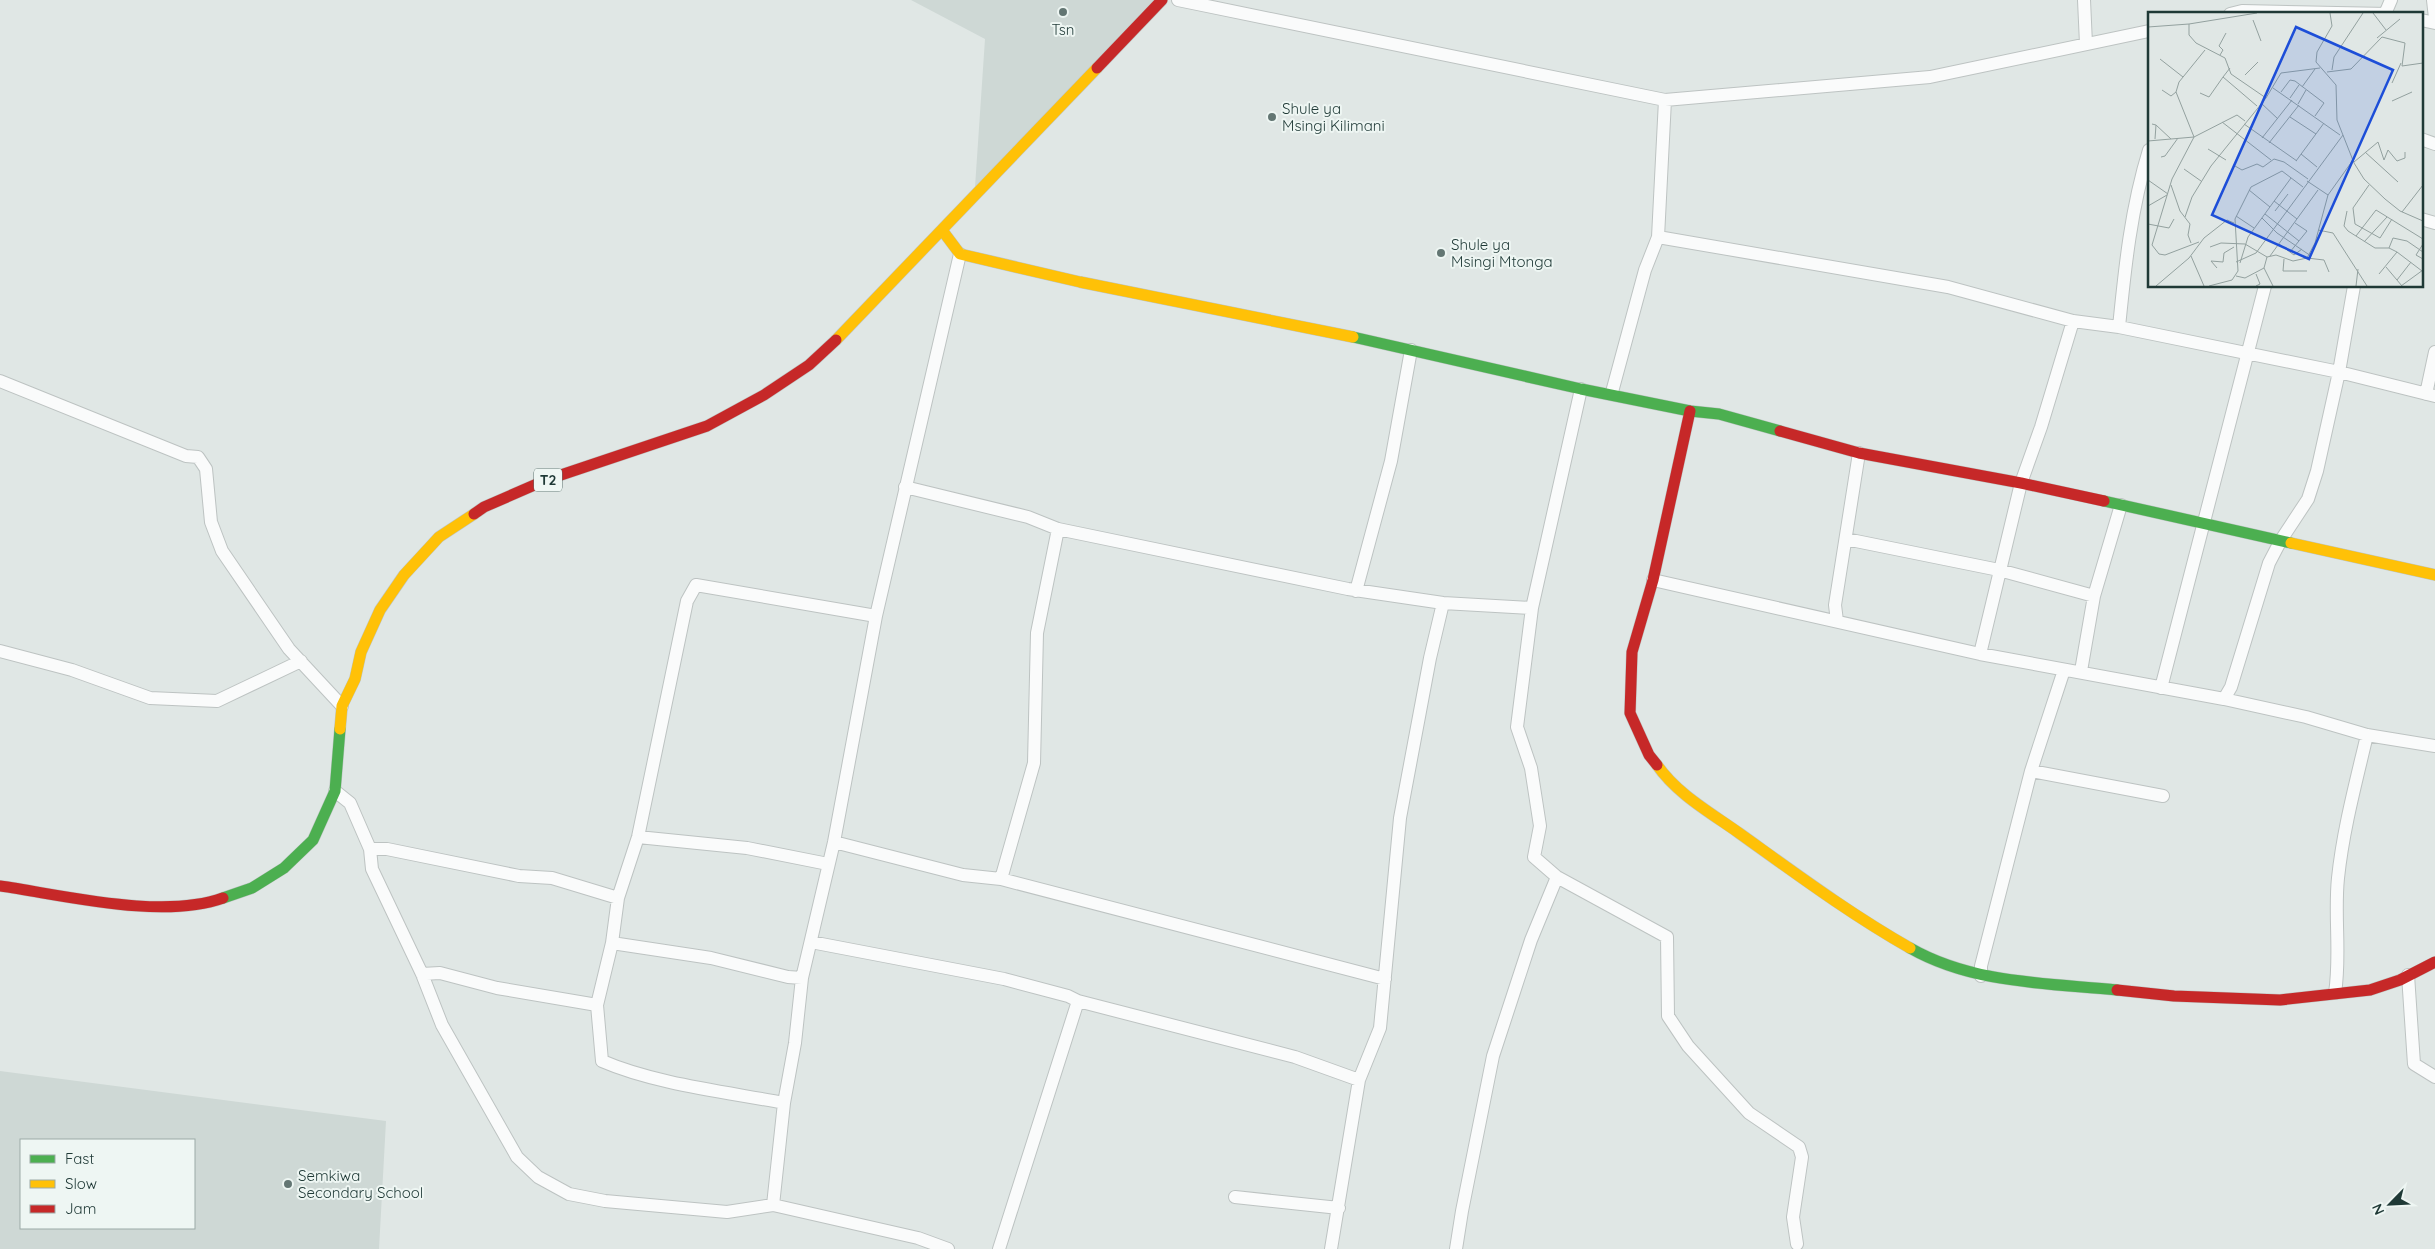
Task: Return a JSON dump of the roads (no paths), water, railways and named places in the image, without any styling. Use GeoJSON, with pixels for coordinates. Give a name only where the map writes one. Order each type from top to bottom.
{"type":"FeatureCollection","features":[{"type":"Feature","properties":{"kind":"main road","name":"T2"},"geometry":{"type":"LineString","coordinates":[[0,886],[130,905],[173,906],[212,902],[252,888],[284,868],[313,840],[335,791],[342,706],[355,679],[362,652],[380,610],[404,575],[438,537],[484,507],[546,480],[708,426],[764,396],[816,359],[848,328],[1162,0]]}},
{"type":"Feature","properties":{"kind":"main road"},"geometry":{"type":"LineString","coordinates":[[942,230],[960,254],[1080,282],[1411,350],[1581,389],[1612,392],[1690,411],[1720,413],[1728,417],[1859,453],[2021,483],[2435,574]]}},
{"type":"Feature","properties":{"kind":"main road"},"geometry":{"type":"LineString","coordinates":[[1690,411],[1653,580],[1632,652],[1630,713],[1649,755],[1663,774],[1726,823],[1874,928],[1912,950],[1947,966],[1981,976],[2184,996],[2280,1000],[2370,990],[2435,962]]}},
{"type":"Feature","properties":{"kind":"street"},"geometry":{"type":"LineString","coordinates":[[1178,0],[1665,100],[1930,77],[2148,31]]}},
{"type":"Feature","properties":{"kind":"street"},"geometry":{"type":"LineString","coordinates":[[2084,0],[2086,44]]}},
{"type":"Feature","properties":{"kind":"street"},"geometry":{"type":"LineString","coordinates":[[2387,12],[2391,0]]}},
{"type":"Feature","properties":{"kind":"street"},"geometry":{"type":"LineString","coordinates":[[2433,0],[2435,18]]}},
{"type":"Feature","properties":{"kind":"street"},"geometry":{"type":"LineString","coordinates":[[2238,12],[2290,12]]}},
{"type":"Feature","properties":{"kind":"street"},"geometry":{"type":"LineString","coordinates":[[2422,20],[2435,23]]}},
{"type":"Feature","properties":{"kind":"street"},"geometry":{"type":"LineString","coordinates":[[1612,392],[1645,270],[1658,237],[1665,100]]}},
{"type":"Feature","properties":{"kind":"street"},"geometry":{"type":"LineString","coordinates":[[2422,139],[2435,144]]}},
{"type":"Feature","properties":{"kind":"street"},"geometry":{"type":"LineString","coordinates":[[2119,327],[2128,246],[2138,187],[2148,153]]}},
{"type":"Feature","properties":{"kind":"street"},"geometry":{"type":"LineString","coordinates":[[2422,219],[2435,224]]}},
{"type":"Feature","properties":{"kind":"street"},"geometry":{"type":"LineString","coordinates":[[1658,237],[1948,286],[2073,321],[2119,327],[2339,372],[2431,395],[2435,352]]}},
{"type":"Feature","properties":{"kind":"street"},"geometry":{"type":"LineString","coordinates":[[773,1205],[784,1103],[795,1044],[802,978],[834,842],[876,616],[960,254]]}},
{"type":"Feature","properties":{"kind":"street"},"geometry":{"type":"LineString","coordinates":[[2161,688],[2264,288]]}},
{"type":"Feature","properties":{"kind":"street"},"geometry":{"type":"LineString","coordinates":[[2224,699],[2231,687],[2269,563],[2281,540],[2308,499],[2317,471],[2339,372],[2354,288]]}},
{"type":"Feature","properties":{"kind":"street"},"geometry":{"type":"LineString","coordinates":[[1980,654],[2021,483],[2041,428],[2073,321]]}},
{"type":"Feature","properties":{"kind":"street"},"geometry":{"type":"LineString","coordinates":[[1356,590],[1391,461],[1411,350]]}},
{"type":"Feature","properties":{"kind":"street"},"geometry":{"type":"LineString","coordinates":[[0,381],[186,456],[198,457],[206,469],[211,522],[222,551],[289,649],[342,706]]}},
{"type":"Feature","properties":{"kind":"street"},"geometry":{"type":"LineString","coordinates":[[1581,389],[1532,608],[1517,727],[1531,768],[1540,826],[1534,856],[1557,877],[1666,937],[1668,1016],[1688,1046],[1749,1113],[1799,1147],[1802,1157],[1793,1217],[1797,1244]]}},
{"type":"Feature","properties":{"kind":"street"},"geometry":{"type":"LineString","coordinates":[[1837,621],[1835,605],[1859,453]]}},
{"type":"Feature","properties":{"kind":"street"},"geometry":{"type":"LineString","coordinates":[[905,487],[1028,517],[1058,529],[1356,590],[1443,603],[1532,608]]}},
{"type":"Feature","properties":{"kind":"street"},"geometry":{"type":"LineString","coordinates":[[2081,671],[2094,596],[2121,505]]}},
{"type":"Feature","properties":{"kind":"street"},"geometry":{"type":"LineString","coordinates":[[1001,879],[1034,763],[1037,633],[1058,529]]}},
{"type":"Feature","properties":{"kind":"street"},"geometry":{"type":"LineString","coordinates":[[1846,539],[1999,570],[2094,596]]}},
{"type":"Feature","properties":{"kind":"street"},"geometry":{"type":"LineString","coordinates":[[1653,580],[1980,654],[2064,670],[2081,671],[2224,699],[2306,718],[2367,735],[2435,746]]}},
{"type":"Feature","properties":{"kind":"street"},"geometry":{"type":"LineString","coordinates":[[784,1103],[619,1068],[602,1061],[597,1005],[612,943],[618,898],[638,837],[687,601],[696,585],[876,616]]}},
{"type":"Feature","properties":{"kind":"street"},"geometry":{"type":"LineString","coordinates":[[1331,1249],[1359,1080],[1380,1028],[1400,818],[1430,658],[1443,603]]}},
{"type":"Feature","properties":{"kind":"street"},"geometry":{"type":"LineString","coordinates":[[0,651],[72,670],[150,698],[217,701],[301,661]]}},
{"type":"Feature","properties":{"kind":"street"},"geometry":{"type":"LineString","coordinates":[[1981,976],[1981,966],[2031,771],[2064,670]]}},
{"type":"Feature","properties":{"kind":"street"},"geometry":{"type":"LineString","coordinates":[[2335,993],[2338,976],[2338,880],[2343,840],[2367,735]]}},
{"type":"Feature","properties":{"kind":"street"},"geometry":{"type":"LineString","coordinates":[[2031,771],[2163,796]]}},
{"type":"Feature","properties":{"kind":"street"},"geometry":{"type":"LineString","coordinates":[[335,791],[350,803],[370,849],[372,869],[422,974],[442,1024],[517,1157],[538,1177],[569,1194],[605,1201],[727,1212],[773,1205],[917,1243],[948,1249]]}},
{"type":"Feature","properties":{"kind":"street"},"geometry":{"type":"LineString","coordinates":[[638,837],[747,848],[828,864]]}},
{"type":"Feature","properties":{"kind":"street"},"geometry":{"type":"LineString","coordinates":[[834,842],[963,875],[1001,879],[1385,979]]}},
{"type":"Feature","properties":{"kind":"street"},"geometry":{"type":"LineString","coordinates":[[370,849],[387,849],[519,876],[552,878],[618,898]]}},
{"type":"Feature","properties":{"kind":"street"},"geometry":{"type":"LineString","coordinates":[[1456,1249],[1493,1056],[1531,940],[1557,877]]}},
{"type":"Feature","properties":{"kind":"street"},"geometry":{"type":"LineString","coordinates":[[811,942],[1004,979],[1068,996],[1078,1001],[1295,1057],[1359,1080]]}},
{"type":"Feature","properties":{"kind":"street"},"geometry":{"type":"LineString","coordinates":[[612,943],[711,958],[788,977],[802,978]]}},
{"type":"Feature","properties":{"kind":"street"},"geometry":{"type":"LineString","coordinates":[[422,974],[440,973],[497,988],[597,1005]]}},
{"type":"Feature","properties":{"kind":"street"},"geometry":{"type":"LineString","coordinates":[[2408,975],[2414,1064],[2435,1077]]}},
{"type":"Feature","properties":{"kind":"street"},"geometry":{"type":"LineString","coordinates":[[999,1249],[1078,1001]]}},
{"type":"Feature","properties":{"kind":"street"},"geometry":{"type":"LineString","coordinates":[[1235,1197],[1339,1208]]}},
{"type":"Feature","properties":{"kind":"place","name":"Tsn"},"geometry":{"type":"Point","coordinates":[1063,12]}},
{"type":"Feature","properties":{"kind":"place","name":"Shule ya Msingi Kilimani"},"geometry":{"type":"Point","coordinates":[1272,117]}},
{"type":"Feature","properties":{"kind":"place","name":"Shule ya Msingi Mtonga"},"geometry":{"type":"Point","coordinates":[1441,253]}},
{"type":"Feature","properties":{"kind":"place","name":"Semkiwa Secondary School"},"geometry":{"type":"Point","coordinates":[288,1184]}}]}
